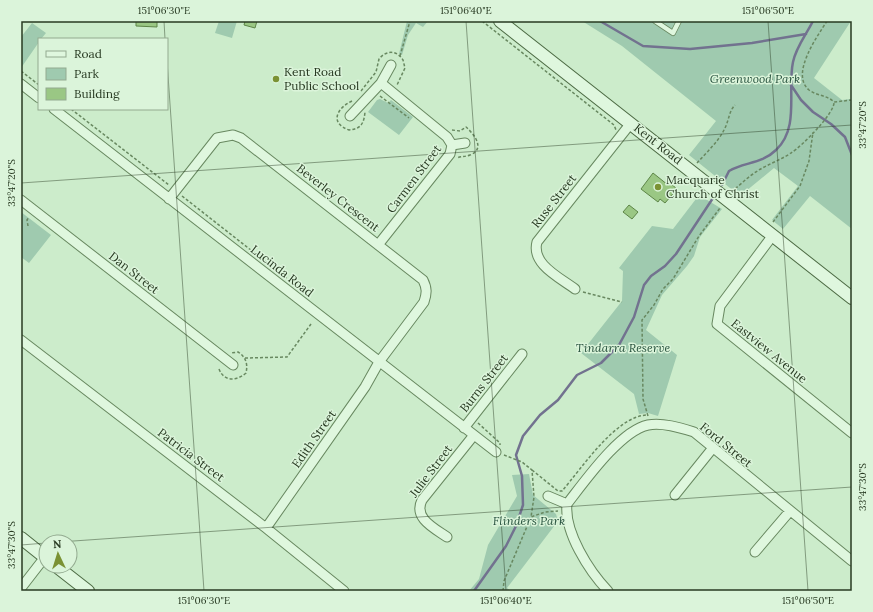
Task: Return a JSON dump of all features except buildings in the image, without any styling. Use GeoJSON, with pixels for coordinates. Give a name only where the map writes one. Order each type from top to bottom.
{"type":"FeatureCollection","features":[{"type":"Feature","properties":{"kind":"street","name":"Kent Road"},"geometry":{"type":"LineString","coordinates":[[500,21],[852,298]]}},
{"type":"Feature","properties":{"kind":"street"},"geometry":{"type":"LineString","coordinates":[[350,116],[381,83],[391,65]]}},
{"type":"Feature","properties":{"kind":"street","name":"Carmen Street"},"geometry":{"type":"LineString","coordinates":[[378,245],[450,154],[452,145],[447,137],[381,83]]}},
{"type":"Feature","properties":{"kind":"street"},"geometry":{"type":"LineString","coordinates":[[21,84],[38,97]]}},
{"type":"Feature","properties":{"kind":"street","name":"Lucinda Road"},"geometry":{"type":"LineString","coordinates":[[55,110],[464,428],[500,452]]}},
{"type":"Feature","properties":{"kind":"street","name":"Ruse Street"},"geometry":{"type":"LineString","coordinates":[[575,289],[540,263],[534,250],[537,242],[631,123]]}},
{"type":"Feature","properties":{"kind":"street","name":"Beverley Crescent"},"geometry":{"type":"LineString","coordinates":[[170,199],[218,138],[233,135],[241,138],[423,280],[426,286],[427,294],[424,302],[379,362]]}},
{"type":"Feature","properties":{"kind":"street","name":"Carmen Street"},"geometry":{"type":"LineString","coordinates":[[452,145],[465,143]]}},
{"type":"Feature","properties":{"kind":"street","name":"Dan Street"},"geometry":{"type":"LineString","coordinates":[[21,200],[233,365]]}},
{"type":"Feature","properties":{"kind":"street","name":"Eastview Avenue"},"geometry":{"type":"LineString","coordinates":[[773,235],[720,306],[717,324],[852,433]]}},
{"type":"Feature","properties":{"kind":"street","name":"Patricia Street"},"geometry":{"type":"LineString","coordinates":[[21,340],[266,528],[344,591]]}},
{"type":"Feature","properties":{"kind":"street","name":"Burns Street"},"geometry":{"type":"LineString","coordinates":[[464,428],[522,354]]}},
{"type":"Feature","properties":{"kind":"street","name":"Edith Street"},"geometry":{"type":"LineString","coordinates":[[266,528],[365,387],[379,362]]}},
{"type":"Feature","properties":{"kind":"street"},"geometry":{"type":"LineString","coordinates":[[566,507],[607,454],[634,432],[650,424]]}},
{"type":"Feature","properties":{"kind":"street","name":"Ford Street"},"geometry":{"type":"LineString","coordinates":[[650,424],[679,427],[694,432],[712,449],[852,561]]}},
{"type":"Feature","properties":{"kind":"street","name":"Julie Street"},"geometry":{"type":"LineString","coordinates":[[447,537],[421,517],[419,507],[422,500],[474,435]]}},
{"type":"Feature","properties":{"kind":"street"},"geometry":{"type":"LineString","coordinates":[[675,495],[712,449]]}},
{"type":"Feature","properties":{"kind":"street"},"geometry":{"type":"LineString","coordinates":[[548,496],[566,507],[571,528],[584,560],[596,578],[608,591]]}},
{"type":"Feature","properties":{"kind":"street"},"geometry":{"type":"LineString","coordinates":[[755,552],[790,511]]}},
{"type":"Feature","properties":{"kind":"street"},"geometry":{"type":"LineString","coordinates":[[21,538],[38,552]]}},
{"type":"Feature","properties":{"kind":"street"},"geometry":{"type":"LineString","coordinates":[[21,588],[38,567]]}},
{"type":"Feature","properties":{"kind":"street"},"geometry":{"type":"LineString","coordinates":[[66,574],[88,591]]}},
{"type":"Feature","properties":{"kind":"lane"},"geometry":{"type":"LineString","coordinates":[[655,21],[673,33],[679,21]]}},
{"type":"Feature","properties":{"kind":"path"},"geometry":{"type":"LineString","coordinates":[[400,56],[410,21]]}},
{"type":"Feature","properties":{"kind":"path"},"geometry":{"type":"LineString","coordinates":[[482,21],[614,125],[617,132]]}},
{"type":"Feature","properties":{"kind":"path"},"geometry":{"type":"LineString","coordinates":[[827,21],[806,59],[802,77],[803,82],[809,90],[830,98],[834,102],[852,100]]}},
{"type":"Feature","properties":{"kind":"path"},"geometry":{"type":"LineString","coordinates":[[358,95],[376,72],[381,56],[392,52],[404,60],[405,68],[397,82],[398,86]]}},
{"type":"Feature","properties":{"kind":"path"},"geometry":{"type":"LineString","coordinates":[[21,71],[38,83]]}},
{"type":"Feature","properties":{"kind":"path"},"geometry":{"type":"LineString","coordinates":[[375,101],[380,96],[412,120]]}},
{"type":"Feature","properties":{"kind":"path"},"geometry":{"type":"LineString","coordinates":[[353,100],[343,105],[338,111],[338,118],[341,126],[349,130],[360,127],[363,123],[366,111]]}},
{"type":"Feature","properties":{"kind":"path"},"geometry":{"type":"LineString","coordinates":[[727,191],[731,191],[752,174],[775,160],[790,154],[805,142],[832,109],[834,102]]}},
{"type":"Feature","properties":{"kind":"path"},"geometry":{"type":"LineString","coordinates":[[696,165],[725,128],[731,109],[735,104]]}},
{"type":"Feature","properties":{"kind":"path"},"geometry":{"type":"LineString","coordinates":[[71,110],[172,188]]}},
{"type":"Feature","properties":{"kind":"path"},"geometry":{"type":"LineString","coordinates":[[450,129],[456,131],[466,127],[476,137],[478,143],[472,154],[455,160]]}},
{"type":"Feature","properties":{"kind":"path"},"geometry":{"type":"LineString","coordinates":[[772,222],[800,186],[809,161],[814,131]]}},
{"type":"Feature","properties":{"kind":"path"},"geometry":{"type":"LineString","coordinates":[[650,424],[643,399],[642,320],[663,289],[673,279],[699,236],[721,206]]}},
{"type":"Feature","properties":{"kind":"path"},"geometry":{"type":"LineString","coordinates":[[575,289],[587,294],[622,302]]}},
{"type":"Feature","properties":{"kind":"path"},"geometry":{"type":"LineString","coordinates":[[230,353],[238,352],[245,358],[287,357],[311,324]]}},
{"type":"Feature","properties":{"kind":"path"},"geometry":{"type":"LineString","coordinates":[[472,418],[500,443],[500,452],[522,462],[558,490],[562,491]]}},
{"type":"Feature","properties":{"kind":"path"},"geometry":{"type":"LineString","coordinates":[[502,591],[504,581],[531,517],[534,497],[532,470]]}},
{"type":"Feature","properties":{"kind":"path"},"geometry":{"type":"LineString","coordinates":[[531,517],[566,507]]}},
{"type":"Feature","properties":{"kind":"green space"},"geometry":{"type":"Polygon","coordinates":[[[219,21],[237,21],[232,38],[215,33],[219,21]]]}},
{"type":"Feature","properties":{"kind":"green space"},"geometry":{"type":"Polygon","coordinates":[[[407,21],[428,21],[423,27],[416,23],[408,35],[402,55],[399,54],[407,21]]]}},
{"type":"Feature","properties":{"kind":"green space","name":"Greenwood Park"},"geometry":{"type":"Polygon","coordinates":[[[582,21],[851,21],[814,78],[842,100],[850,99],[852,107],[852,229],[810,196],[783,229],[772,220],[798,186],[774,168],[740,196],[689,155],[716,121],[622,46],[582,21]]]}},
{"type":"Feature","properties":{"kind":"green space"},"geometry":{"type":"Polygon","coordinates":[[[32,23],[46,33],[42,38],[38,38],[38,43],[21,68],[21,37],[32,23]]]}},
{"type":"Feature","properties":{"kind":"green space"},"geometry":{"type":"Polygon","coordinates":[[[380,99],[388,103],[391,100],[413,117],[399,135],[368,112],[377,100],[380,99]]]}},
{"type":"Feature","properties":{"kind":"green space","name":"Tindarra Reserve"},"geometry":{"type":"Polygon","coordinates":[[[699,195],[722,209],[700,237],[694,256],[662,295],[646,330],[677,355],[658,416],[648,413],[639,414],[634,394],[581,353],[622,301],[623,271],[619,268],[652,226],[673,229],[699,195]]]}},
{"type":"Feature","properties":{"kind":"green space"},"geometry":{"type":"Polygon","coordinates":[[[21,212],[51,235],[29,263],[21,257],[21,212]]]}},
{"type":"Feature","properties":{"kind":"green space","name":"Flinders Park"},"geometry":{"type":"Polygon","coordinates":[[[529,474],[533,495],[556,514],[558,521],[507,588],[511,591],[469,591],[479,579],[488,545],[517,496],[512,475],[529,474]]]}},
{"type":"Feature","properties":{"kind":"waterway"},"geometry":{"type":"LineString","coordinates":[[600,21],[643,46],[690,49],[752,43],[806,34]]}},
{"type":"Feature","properties":{"kind":"waterway"},"geometry":{"type":"LineString","coordinates":[[722,185],[729,171],[771,155],[783,141],[788,131],[790,120],[794,57],[813,21]]}},
{"type":"Feature","properties":{"kind":"waterway"},"geometry":{"type":"LineString","coordinates":[[791,85],[801,100],[813,112],[831,124],[845,137],[852,155]]}},
{"type":"Feature","properties":{"kind":"waterway"},"geometry":{"type":"LineString","coordinates":[[474,591],[506,546],[516,526],[523,505],[522,476],[516,455],[523,436],[540,415],[558,400],[577,375],[601,363],[619,345],[634,317],[644,285],[651,276],[665,266],[676,254],[713,198]]}},
{"type":"Feature","properties":{"kind":"place","name":"Kent Road Public School"},"geometry":{"type":"Point","coordinates":[276,79]}},
{"type":"Feature","properties":{"kind":"place","name":"Macquarie Church of Christ"},"geometry":{"type":"Point","coordinates":[658,187]}}]}
